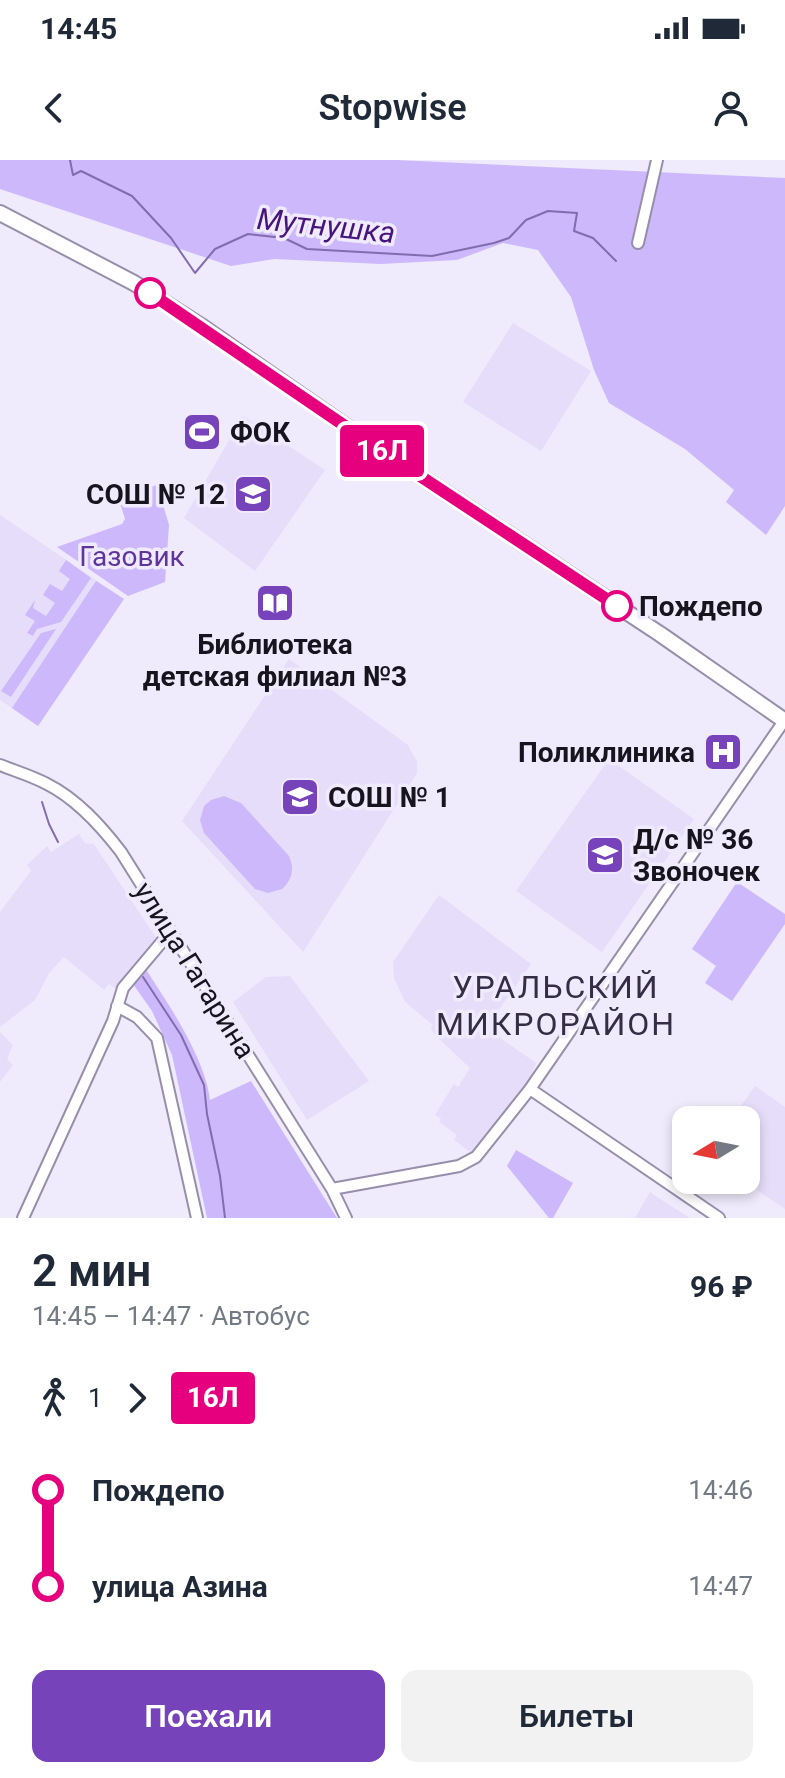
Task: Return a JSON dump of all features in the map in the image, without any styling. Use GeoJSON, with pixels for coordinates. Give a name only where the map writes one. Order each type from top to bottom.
{"type":"FeatureCollection","features":[{"type":"Feature","properties":{"kind":"main road"},"geometry":{"type":"LineString","coordinates":[[0,213],[134,283],[189,318],[785,721]]}},
{"type":"Feature","properties":{"kind":"street"},"geometry":{"type":"LineString","coordinates":[[638,243],[657,160]]}},
{"type":"Feature","properties":{"kind":"street"},"geometry":{"type":"LineString","coordinates":[[332,1189],[459,1166],[476,1157],[530,1089],[785,721]]}},
{"type":"Feature","properties":{"kind":"street","name":"улица Гагарина"},"geometry":{"type":"LineString","coordinates":[[0,765],[47,784],[98,823],[121,852],[332,1189],[346,1218]]}},
{"type":"Feature","properties":{"kind":"street"},"geometry":{"type":"LineString","coordinates":[[23,1218],[123,988],[171,931]]}},
{"type":"Feature","properties":{"kind":"street"},"geometry":{"type":"LineString","coordinates":[[117,1006],[137,1017],[157,1038],[197,1218]]}},
{"type":"Feature","properties":{"kind":"street"},"geometry":{"type":"LineString","coordinates":[[530,1089],[719,1218]]}},
{"type":"Feature","properties":{"kind":"shaded area"},"geometry":{"type":"Polygon","coordinates":[[[513,323],[591,371],[541,451],[463,402],[513,323]]]}},
{"type":"Feature","properties":{"kind":"shaded area","name":"СОШ № 12"},"geometry":{"type":"Polygon","coordinates":[[[243,416],[325,470],[255,571],[184,518],[243,416]]]}},
{"type":"Feature","properties":{"kind":"shaded area"},"geometry":{"type":"Polygon","coordinates":[[[0,515],[124,599],[38,726],[0,700],[0,515]]]}},
{"type":"Feature","properties":{"kind":"shaded area","name":"СОШ № 1"},"geometry":{"type":"Polygon","coordinates":[[[289,659],[408,745],[417,762],[417,773],[303,952],[182,821],[289,659]]]}},
{"type":"Feature","properties":{"kind":"shaded area","name":"Д/с № 36 Звоночек"},"geometry":{"type":"Polygon","coordinates":[[[609,759],[694,819],[602,952],[516,891],[609,759]]]}},
{"type":"Feature","properties":{"kind":"shaded area"},"geometry":{"type":"Polygon","coordinates":[[[79,834],[85,843],[94,844],[159,942],[116,989],[109,984],[104,990],[64,957],[49,973],[35,1000],[0,1027],[0,912],[31,871],[27,865],[47,846],[51,852],[79,834]]]}},
{"type":"Feature","properties":{"kind":"shaded area"},"geometry":{"type":"Polygon","coordinates":[[[439,895],[531,964],[486,1028],[536,1063],[526,1088],[474,1155],[454,1140],[457,1135],[439,1122],[441,1119],[435,1115],[454,1084],[458,1087],[470,1068],[435,1035],[431,1029],[433,1025],[405,1002],[394,978],[393,962],[439,895]]]}},
{"type":"Feature","properties":{"kind":"shaded area"},"geometry":{"type":"Polygon","coordinates":[[[290,976],[369,1081],[307,1120],[233,1002],[266,977],[290,976]]]}},
{"type":"Feature","properties":{"kind":"shaded area"},"geometry":{"type":"Polygon","coordinates":[[[0,1032],[13,1045],[7,1059],[13,1065],[0,1082],[0,1032]]]}},
{"type":"Feature","properties":{"kind":"shaded area"},"geometry":{"type":"Polygon","coordinates":[[[755,1086],[785,1107],[785,1209],[760,1192],[760,1106],[741,1106],[755,1086]]]}},
{"type":"Feature","properties":{"kind":"shaded area"},"geometry":{"type":"Polygon","coordinates":[[[650,1192],[657,1197],[690,1218],[635,1218],[650,1192]]]}},
{"type":"Feature","properties":{"kind":"green space"},"geometry":{"type":"Polygon","coordinates":[[[0,160],[396,160],[785,178],[785,506],[766,535],[726,502],[734,490],[685,449],[609,403],[594,370],[571,297],[538,250],[503,243],[457,260],[381,264],[274,259],[231,266],[0,189],[0,160]]]}},
{"type":"Feature","properties":{"kind":"green space","name":"Газовик"},"geometry":{"type":"Polygon","coordinates":[[[157,485],[169,525],[165,582],[128,596],[57,547],[122,524],[125,519],[118,497],[157,485]]]}},
{"type":"Feature","properties":{"kind":"green space"},"geometry":{"type":"Polygon","coordinates":[[[66,560],[91,578],[61,622],[37,629],[33,636],[27,633],[35,621],[25,615],[35,600],[33,608],[46,616],[55,603],[43,595],[50,584],[62,591],[70,579],[59,571],[66,560]]]}},
{"type":"Feature","properties":{"kind":"green space"},"geometry":{"type":"Polygon","coordinates":[[[96,581],[124,599],[38,726],[12,708],[96,581]]]}},
{"type":"Feature","properties":{"kind":"green space"},"geometry":{"type":"Polygon","coordinates":[[[56,629],[11,697],[1,691],[41,633],[56,629]]]}},
{"type":"Feature","properties":{"kind":"green space"},"geometry":{"type":"Polygon","coordinates":[[[224,796],[241,803],[289,856],[292,874],[282,889],[268,893],[255,889],[204,833],[200,820],[204,806],[224,796]]]}},
{"type":"Feature","properties":{"kind":"green space"},"geometry":{"type":"Polygon","coordinates":[[[737,882],[785,914],[785,924],[732,1001],[705,983],[716,966],[692,949],[737,882]]]}},
{"type":"Feature","properties":{"kind":"green space"},"geometry":{"type":"Polygon","coordinates":[[[141,962],[192,1047],[207,1083],[210,1100],[251,1081],[337,1218],[207,1218],[172,1055],[152,1011],[128,977],[141,962]]]}},
{"type":"Feature","properties":{"kind":"green space"},"geometry":{"type":"Polygon","coordinates":[[[516,1150],[573,1183],[553,1218],[549,1218],[507,1166],[516,1150]]]}},
{"type":"Feature","properties":{"kind":"waterway","name":"Мутнушка"},"geometry":{"type":"LineString","coordinates":[[70,160],[73,175],[81,171],[132,196],[171,238],[195,273],[215,249],[248,234],[284,238],[307,249],[432,256],[509,238],[526,220],[548,211],[577,213],[574,231],[593,238],[616,261]]}},
{"type":"Feature","properties":{"kind":"waterway","name":"Мутнушка"},"geometry":{"type":"LineString","coordinates":[[42,802],[58,842]]}},
{"type":"Feature","properties":{"kind":"waterway","name":"Мутнушка"},"geometry":{"type":"LineString","coordinates":[[143,977],[181,1035],[204,1085],[225,1218]]}},
{"type":"Feature","properties":{"kind":"bus line","name":"16Л"},"geometry":{"type":"LineString","coordinates":[[150,293],[617,606]]}},
{"type":"Feature","properties":{"kind":"place","name":"ФОК"},"geometry":{"type":"Point","coordinates":[202,432]}},
{"type":"Feature","properties":{"kind":"place","name":"СОШ № 12"},"geometry":{"type":"Point","coordinates":[253,494]}},
{"type":"Feature","properties":{"kind":"place","name":"Библиотека детская филиал №3"},"geometry":{"type":"Point","coordinates":[275,603]}},
{"type":"Feature","properties":{"kind":"place","name":"Пождепо"},"geometry":{"type":"Point","coordinates":[617,606]}},
{"type":"Feature","properties":{"kind":"place","name":"Поликлиника"},"geometry":{"type":"Point","coordinates":[723,752]}},
{"type":"Feature","properties":{"kind":"place","name":"СОШ № 1"},"geometry":{"type":"Point","coordinates":[300,797]}},
{"type":"Feature","properties":{"kind":"place","name":"Д/с № 36 Звоночек"},"geometry":{"type":"Point","coordinates":[605,855]}},
{"type":"Feature","properties":{"kind":"district","name":"УРАЛЬСКИЙ МИКРОРАЙОН"},"geometry":{"type":"Point","coordinates":[556,1006]}}]}
